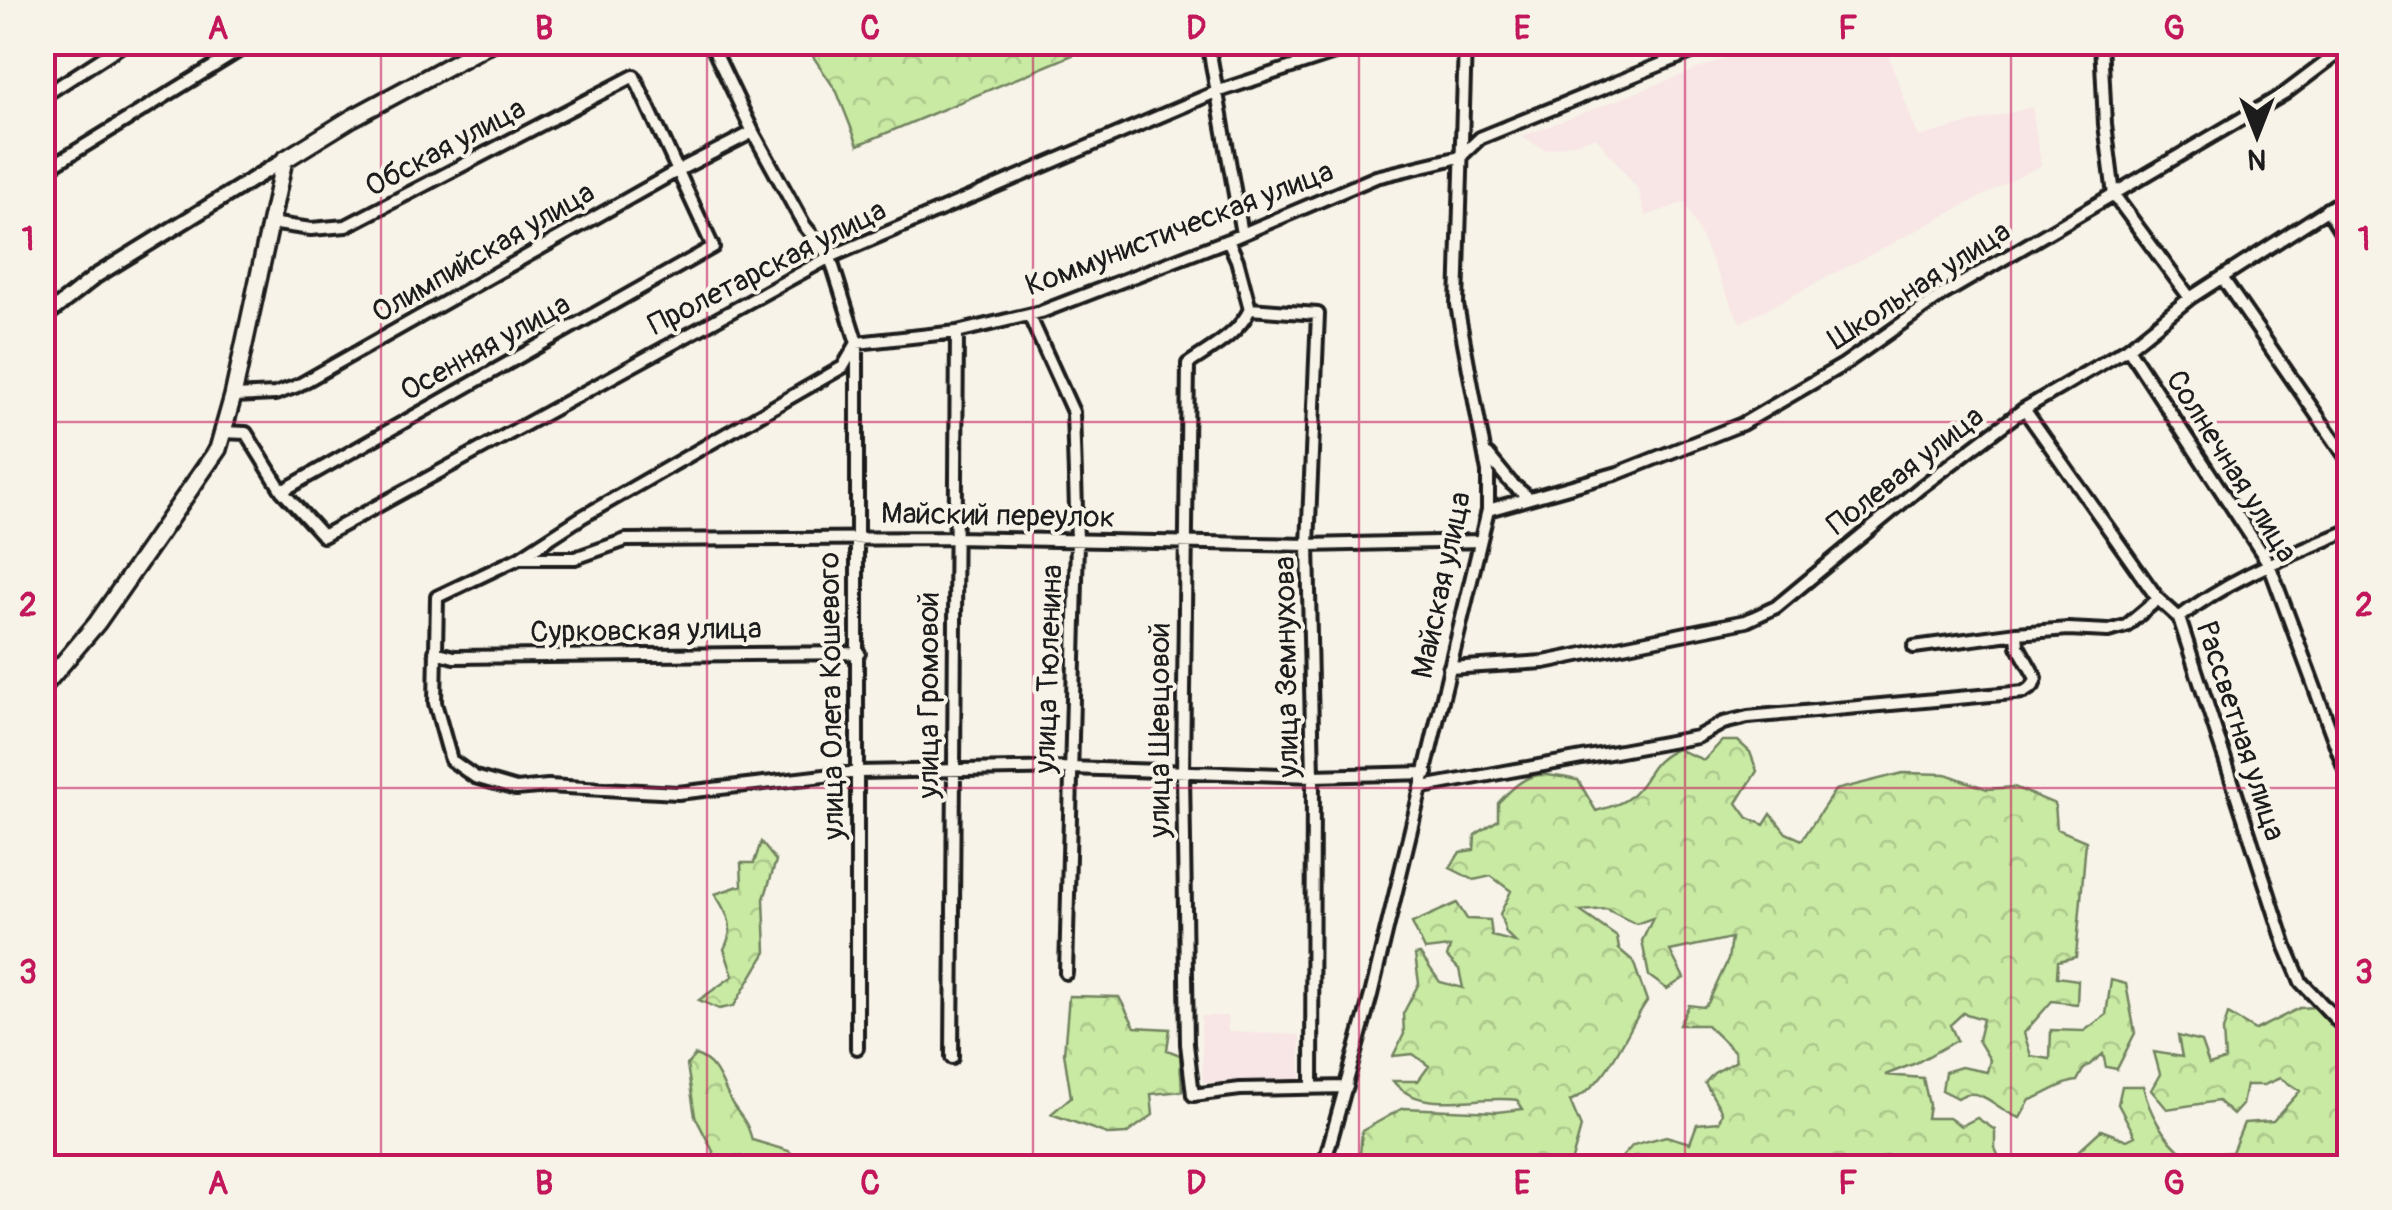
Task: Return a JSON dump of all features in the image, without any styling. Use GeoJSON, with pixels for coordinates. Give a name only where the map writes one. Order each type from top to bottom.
{"type":"FeatureCollection","features":[{"type":"Feature","properties":{"kind":"main road"},"geometry":{"type":"LineString","coordinates":[[42,688],[97,622],[218,449],[284,160],[352,118],[493,42]]}},
{"type":"Feature","properties":{"kind":"street"},"geometry":{"type":"LineString","coordinates":[[42,97],[128,42]]}},
{"type":"Feature","properties":{"kind":"street"},"geometry":{"type":"LineString","coordinates":[[42,172],[253,42]]}},
{"type":"Feature","properties":{"kind":"street"},"geometry":{"type":"LineString","coordinates":[[710,42],[804,225],[830,256]]}},
{"type":"Feature","properties":{"kind":"street"},"geometry":{"type":"LineString","coordinates":[[1208,42],[1242,234]]}},
{"type":"Feature","properties":{"kind":"street","name":"Пролетарская улица"},"geometry":{"type":"LineString","coordinates":[[282,491],[323,536],[830,256],[1216,92],[1368,42]]}},
{"type":"Feature","properties":{"kind":"street","name":"Майская улица"},"geometry":{"type":"LineString","coordinates":[[1322,1168],[1367,1013],[1488,510],[1488,472],[1458,305],[1466,42]]}},
{"type":"Feature","properties":{"kind":"street","name":"Коммунистическая улица"},"geometry":{"type":"LineString","coordinates":[[856,343],[956,332],[1029,315],[1228,240],[1376,177],[1460,158],[1480,138],[1716,42]]}},
{"type":"Feature","properties":{"kind":"street"},"geometry":{"type":"LineString","coordinates":[[2101,42],[2104,124],[2114,195],[2190,298]]}},
{"type":"Feature","properties":{"kind":"street","name":"Школьная улица"},"geometry":{"type":"LineString","coordinates":[[1488,510],[1618,473],[1742,424],[1843,365],[1942,294],[2284,94],[2350,44]]}},
{"type":"Feature","properties":{"kind":"street","name":"Обская улица"},"geometry":{"type":"LineString","coordinates":[[270,223],[311,229],[346,226],[634,76],[677,171]]}},
{"type":"Feature","properties":{"kind":"street","name":"Олимпийская улица"},"geometry":{"type":"LineString","coordinates":[[233,396],[275,394],[298,386],[753,132]]}},
{"type":"Feature","properties":{"kind":"street"},"geometry":{"type":"LineString","coordinates":[[42,318],[96,276],[284,160]]}},
{"type":"Feature","properties":{"kind":"street","name":"Осенняя улица"},"geometry":{"type":"LineString","coordinates":[[282,491],[713,247],[677,171]]}},
{"type":"Feature","properties":{"kind":"street","name":"Полевая улица"},"geometry":{"type":"LineString","coordinates":[[1449,668],[1544,662],[1746,621],[1776,607],[1921,487],[2024,409],[2128,348],[2190,298],[2350,195]]}},
{"type":"Feature","properties":{"kind":"street"},"geometry":{"type":"LineString","coordinates":[[2327,209],[2350,246]]}},
{"type":"Feature","properties":{"kind":"street"},"geometry":{"type":"LineString","coordinates":[[1228,240],[1250,309]]}},
{"type":"Feature","properties":{"kind":"street","name":"улица Олега Кошевого"},"geometry":{"type":"LineString","coordinates":[[830,256],[856,343],[857,1048]]}},
{"type":"Feature","properties":{"kind":"street"},"geometry":{"type":"LineString","coordinates":[[2222,280],[2350,463]]}},
{"type":"Feature","properties":{"kind":"street","name":"улица Шевцовой"},"geometry":{"type":"LineString","coordinates":[[1250,309],[1244,322],[1188,364],[1183,772],[1187,1044],[1194,1096],[1240,1089],[1312,1088]]}},
{"type":"Feature","properties":{"kind":"street","name":"улица Земнухова"},"geometry":{"type":"LineString","coordinates":[[1250,309],[1318,314],[1308,546],[1313,776],[1312,1088]]}},
{"type":"Feature","properties":{"kind":"street","name":"улица Тюленина"},"geometry":{"type":"LineString","coordinates":[[1029,315],[1073,412],[1077,541],[1066,974]]}},
{"type":"Feature","properties":{"kind":"street","name":"улица Громовой"},"geometry":{"type":"LineString","coordinates":[[952,1058],[956,332]]}},
{"type":"Feature","properties":{"kind":"street"},"geometry":{"type":"LineString","coordinates":[[856,343],[843,367],[582,517],[519,558],[437,598],[434,703],[451,760],[475,776],[516,788],[678,793],[858,772],[1069,768],[1313,776],[1427,773]]}},
{"type":"Feature","properties":{"kind":"street","name":"Солнечная улица"},"geometry":{"type":"LineString","coordinates":[[2128,348],[2269,564],[2350,783]]}},
{"type":"Feature","properties":{"kind":"street","name":"Рассветная улица"},"geometry":{"type":"LineString","coordinates":[[2024,409],[2158,599],[2179,618],[2286,947],[2301,982],[2350,1034]]}},
{"type":"Feature","properties":{"kind":"street"},"geometry":{"type":"LineString","coordinates":[[222,432],[246,433],[282,491]]}},
{"type":"Feature","properties":{"kind":"street"},"geometry":{"type":"LineString","coordinates":[[1484,450],[1529,498]]}},
{"type":"Feature","properties":{"kind":"street"},"geometry":{"type":"LineString","coordinates":[[2179,618],[2198,602],[2269,564],[2350,530]]}},
{"type":"Feature","properties":{"kind":"street","name":"Майский переулок"},"geometry":{"type":"LineString","coordinates":[[519,558],[575,558],[626,540],[954,538],[1308,546],[1480,541]]}},
{"type":"Feature","properties":{"kind":"street"},"geometry":{"type":"LineString","coordinates":[[1914,647],[2068,629],[2108,632],[2126,626],[2158,599]]}},
{"type":"Feature","properties":{"kind":"street"},"geometry":{"type":"LineString","coordinates":[[1423,787],[1697,737],[1748,717],[2024,692],[2036,678],[2018,646],[2017,633]]}},
{"type":"Feature","properties":{"kind":"street","name":"Сурковская улица"},"geometry":{"type":"LineString","coordinates":[[435,652],[454,657],[859,653]]}},
{"type":"Feature","properties":{"kind":"street"},"geometry":{"type":"LineString","coordinates":[[1312,1088],[1348,1087]]}},
{"type":"Feature","properties":{"kind":"shaded area"},"geometry":{"type":"Polygon","coordinates":[[[1765,43],[1884,43],[1918,137],[2032,107],[2041,165],[1740,323],[1685,202],[1646,216],[1638,189],[1596,137],[1546,150],[1521,137],[1765,43]]]}},
{"type":"Feature","properties":{"kind":"shaded area"},"geometry":{"type":"Polygon","coordinates":[[[1201,1016],[1227,1016],[1228,1032],[1300,1035],[1301,1081],[1203,1082],[1201,1016]]]}},
{"type":"Feature","properties":{"kind":"green space"},"geometry":{"type":"Polygon","coordinates":[[[804,43],[1101,43],[858,145],[837,92],[804,43]]]}},
{"type":"Feature","properties":{"kind":"green space"},"geometry":{"type":"Polygon","coordinates":[[[1722,741],[1738,741],[1750,752],[1757,771],[1737,803],[1748,818],[1764,825],[1771,814],[1786,833],[1802,840],[1835,790],[1903,773],[1946,774],[1987,789],[2014,787],[2055,804],[2057,829],[2086,841],[2076,957],[2058,961],[2057,977],[2078,980],[2077,1004],[2052,1001],[2024,1033],[2031,1056],[2050,1059],[2051,1030],[2084,1031],[2106,1015],[2111,980],[2126,984],[2135,1033],[2117,1069],[2106,1067],[2103,1054],[2083,1070],[2077,1081],[2030,1100],[2020,1118],[1982,1096],[1966,1094],[1958,1098],[1942,1090],[1945,1072],[1961,1067],[1987,1072],[1990,1060],[1978,1040],[1983,1019],[1963,1013],[1950,1025],[1957,1040],[1885,1075],[1923,1078],[1929,1105],[1927,1118],[1949,1118],[1961,1126],[1977,1118],[1995,1130],[1995,1148],[2003,1167],[1613,1167],[1633,1145],[1666,1136],[1690,1143],[1697,1124],[1719,1122],[1722,1112],[1705,1083],[1736,1061],[1734,1051],[1707,1025],[1679,1025],[1689,1005],[1703,1007],[1708,1003],[1728,960],[1731,938],[1670,951],[1684,978],[1667,989],[1649,976],[1642,941],[1653,918],[1636,924],[1606,909],[1580,911],[1617,937],[1619,949],[1633,961],[1647,1001],[1605,1071],[1584,1093],[1570,1101],[1581,1127],[1570,1167],[1359,1167],[1362,1131],[1403,1108],[1497,1112],[1523,1109],[1517,1100],[1418,1098],[1393,1081],[1418,1081],[1429,1066],[1413,1054],[1393,1056],[1404,1034],[1403,1014],[1419,983],[1415,955],[1420,954],[1440,982],[1463,988],[1459,969],[1447,957],[1450,947],[1425,950],[1412,923],[1457,903],[1467,919],[1490,920],[1492,936],[1515,942],[1506,933],[1500,914],[1511,891],[1491,876],[1474,880],[1450,868],[1460,852],[1474,850],[1475,835],[1498,820],[1498,803],[1518,784],[1541,775],[1578,780],[1596,811],[1627,799],[1667,754],[1677,749],[1704,760],[1722,741]]]}},
{"type":"Feature","properties":{"kind":"green space"},"geometry":{"type":"Polygon","coordinates":[[[761,842],[776,861],[764,899],[766,952],[734,1006],[719,1009],[699,1000],[733,976],[724,949],[729,921],[715,894],[742,885],[741,863],[754,863],[761,842]]]}},
{"type":"Feature","properties":{"kind":"green space"},"geometry":{"type":"Polygon","coordinates":[[[1069,996],[1119,997],[1135,1027],[1170,1029],[1167,1050],[1180,1055],[1182,1091],[1151,1094],[1153,1115],[1126,1134],[1110,1135],[1051,1114],[1071,1097],[1064,1053],[1069,996]]]}},
{"type":"Feature","properties":{"kind":"green space"},"geometry":{"type":"Polygon","coordinates":[[[2349,1005],[2349,1167],[2057,1168],[2058,1162],[2078,1166],[2077,1152],[2101,1130],[2127,1140],[2135,1136],[2118,1104],[2122,1086],[2143,1086],[2158,1125],[2186,1156],[2232,1152],[2244,1123],[2273,1121],[2300,1091],[2280,1078],[2264,1085],[2246,1085],[2242,1105],[2233,1115],[2218,1101],[2167,1109],[2151,1090],[2160,1074],[2154,1052],[2182,1057],[2178,1036],[2201,1042],[2209,1065],[2225,1060],[2223,1031],[2228,1014],[2255,1030],[2300,1008],[2349,1005]]]}},
{"type":"Feature","properties":{"kind":"green space"},"geometry":{"type":"Polygon","coordinates":[[[695,1055],[715,1069],[752,1140],[789,1151],[808,1167],[721,1167],[695,1116],[687,1065],[695,1055]]]}}]}
